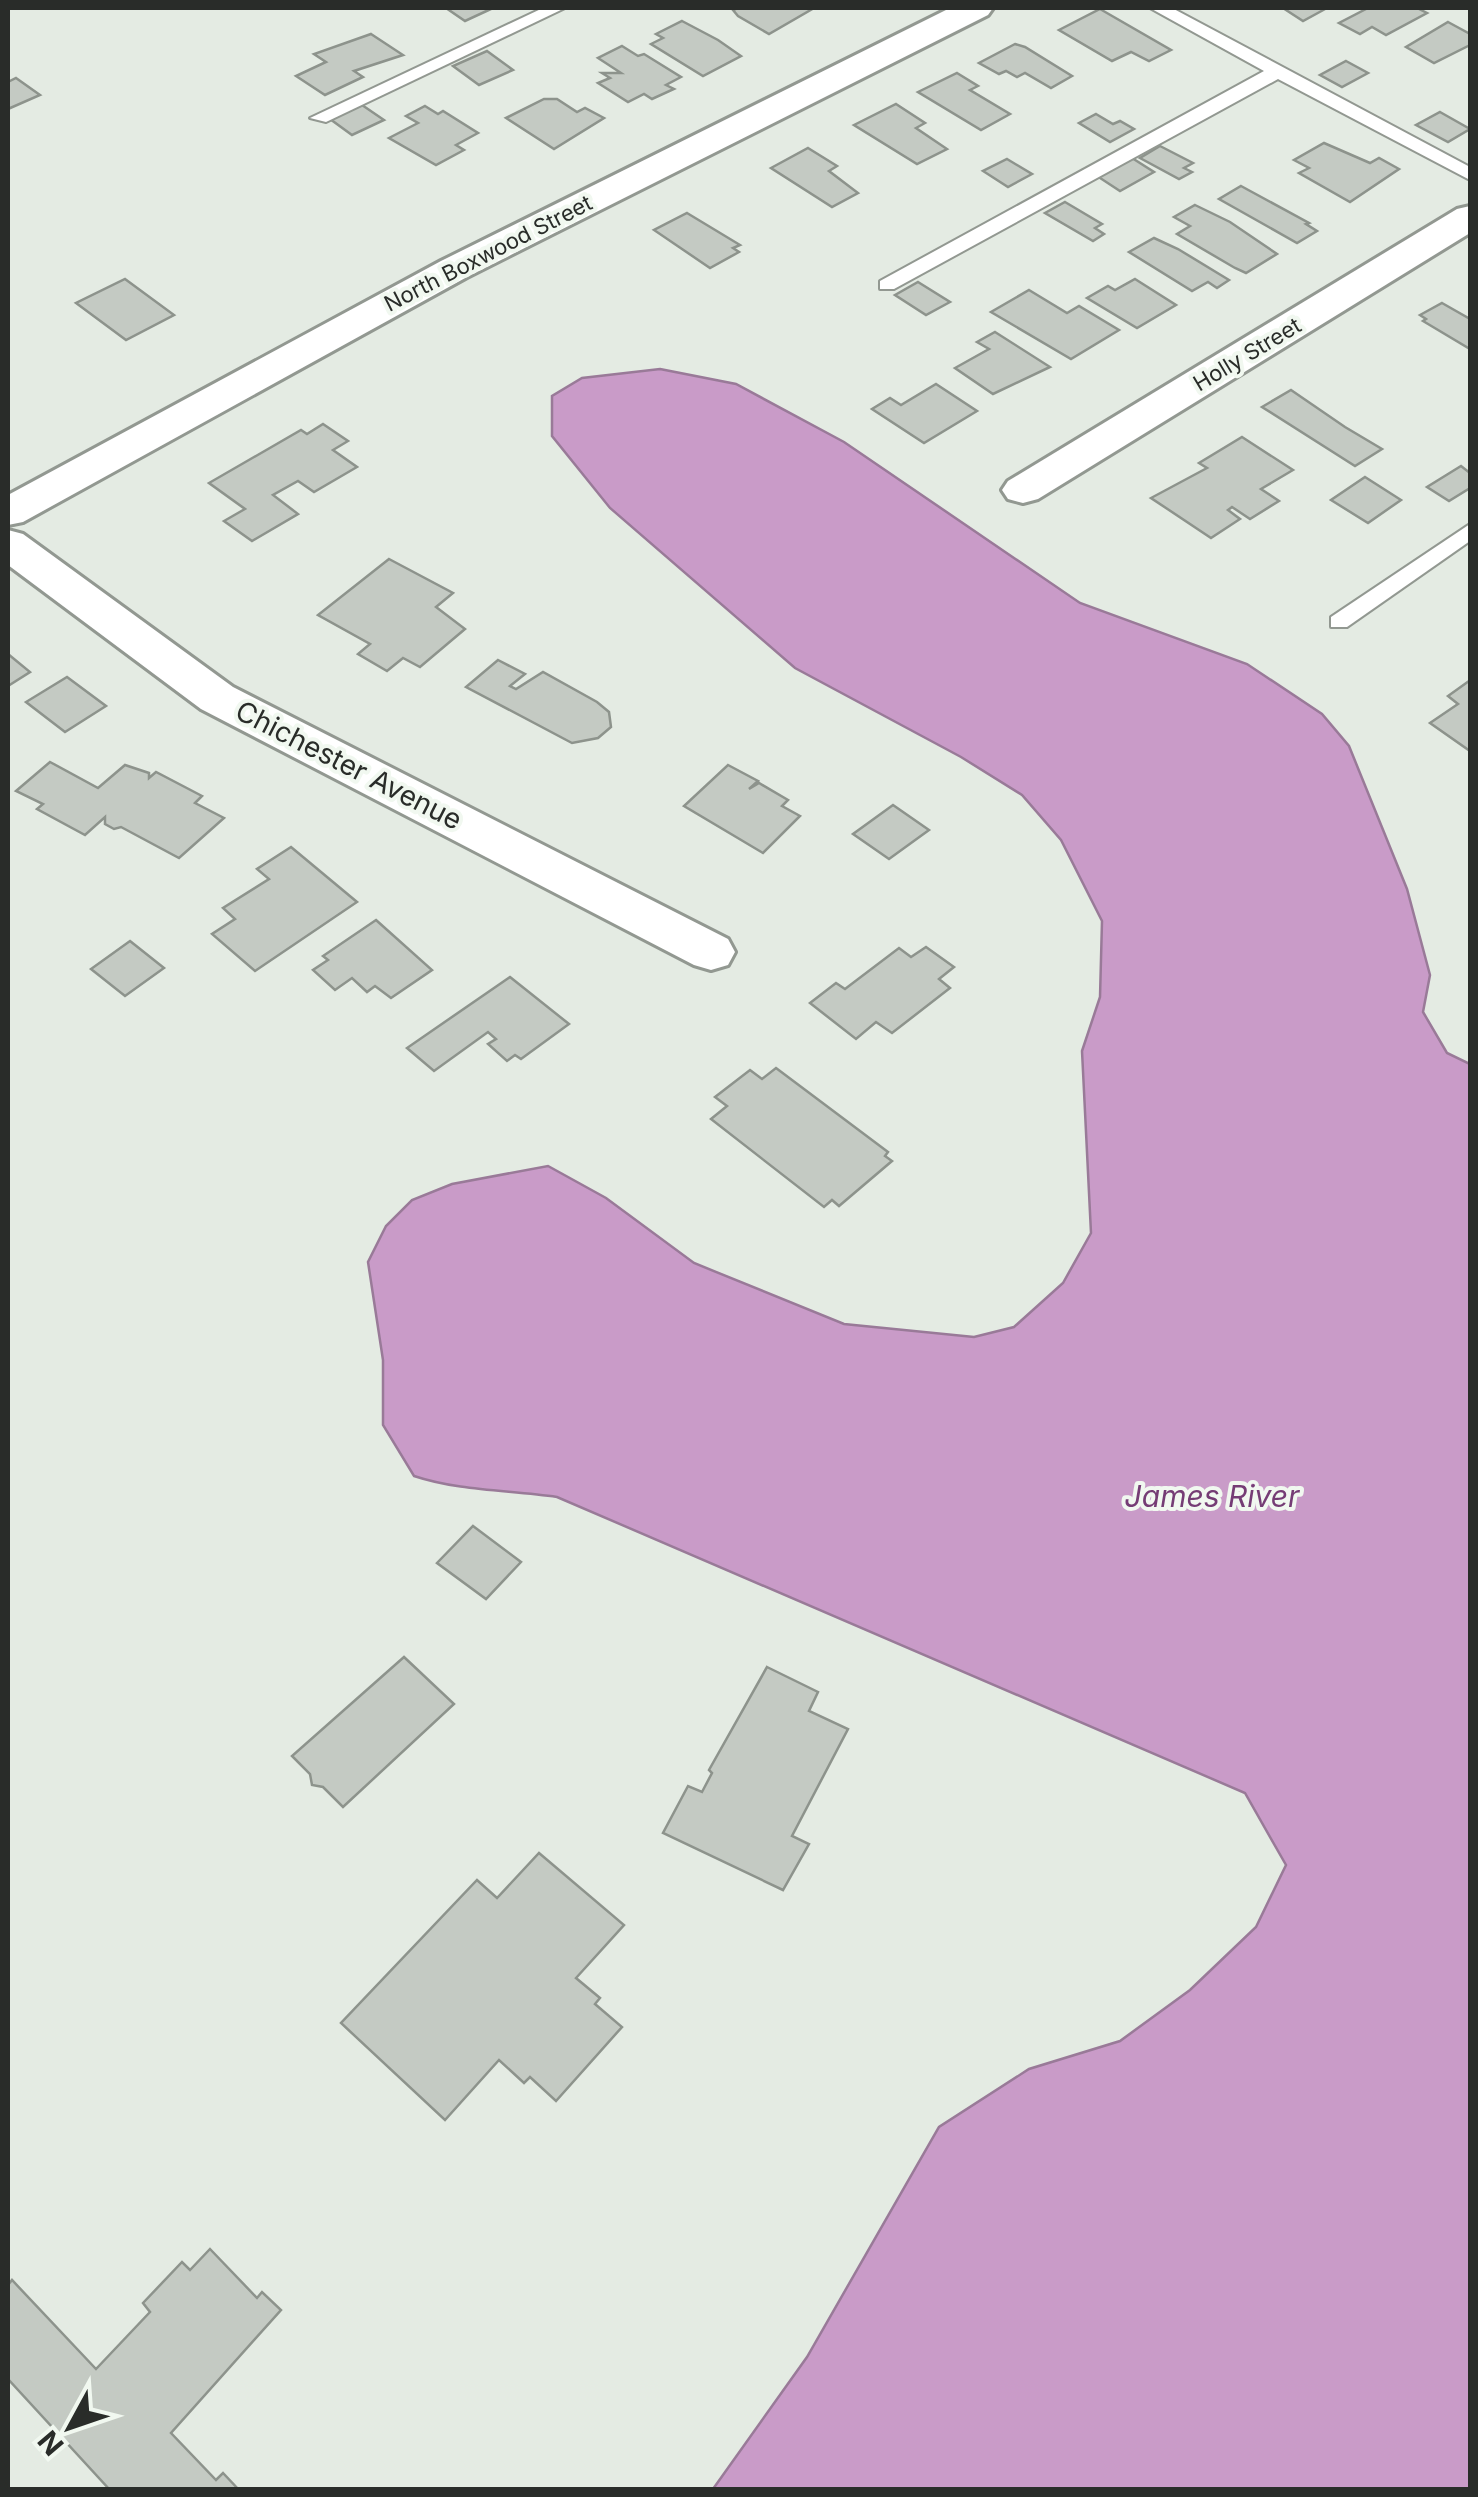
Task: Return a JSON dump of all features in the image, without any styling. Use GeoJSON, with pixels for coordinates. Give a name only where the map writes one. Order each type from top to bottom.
{"type":"FeatureCollection","features":[{"type":"Feature","properties":{"kind":"street","name":"North Boxwood Street"},"geometry":{"type":"LineString","coordinates":[[8,512],[454,268],[976,8]]}},
{"type":"Feature","properties":{"kind":"street","name":"Holly Street"},"geometry":{"type":"LineString","coordinates":[[1023,490],[1470,217]]}},
{"type":"Feature","properties":{"kind":"street","name":"Chichester Avenue"},"geometry":{"type":"LineString","coordinates":[[8,544],[217,698],[711,952]]}},
{"type":"Feature","properties":{"kind":"lane"},"geometry":{"type":"LineString","coordinates":[[319,118],[556,8]]}},
{"type":"Feature","properties":{"kind":"lane"},"geometry":{"type":"LineString","coordinates":[[1160,8],[1470,174]]}},
{"type":"Feature","properties":{"kind":"lane"},"geometry":{"type":"LineString","coordinates":[[887,286],[1278,71]]}},
{"type":"Feature","properties":{"kind":"lane"},"geometry":{"type":"LineString","coordinates":[[1339,622],[1470,531]]}},
{"type":"Feature","properties":{"kind":"water","name":"James River"},"geometry":{"type":"Polygon","coordinates":[[[660,369],[736,384],[844,442],[1080,603],[1247,664],[1322,714],[1349,746],[1407,889],[1430,975],[1423,1012],[1447,1053],[1470,1064],[1470,2489],[713,2489],[807,2357],[939,2127],[1029,2069],[1120,2041],[1190,1990],[1256,1927],[1286,1865],[1245,1793],[557,1497],[466,1487],[414,1476],[383,1425],[383,1360],[368,1262],[386,1226],[412,1200],[452,1184],[548,1166],[606,1198],[694,1263],[844,1324],[974,1337],[1014,1327],[1063,1283],[1091,1233],[1082,1051],[1100,997],[1102,921],[1061,840],[1022,795],[961,757],[795,668],[610,508],[552,436],[552,396],[582,378],[660,369]]]}},
{"type":"Feature","properties":{"kind":"building"},"geometry":{"type":"Polygon","coordinates":[[[446,8],[493,8],[465,21],[446,8]]]}},
{"type":"Feature","properties":{"kind":"building"},"geometry":{"type":"Polygon","coordinates":[[[814,8],[769,34],[738,16],[733,10],[814,8]]]}},
{"type":"Feature","properties":{"kind":"building"},"geometry":{"type":"Polygon","coordinates":[[[1283,8],[1327,8],[1303,21],[1283,8]]]}},
{"type":"Feature","properties":{"kind":"building"},"geometry":{"type":"Polygon","coordinates":[[[1368,8],[1417,8],[1427,13],[1386,35],[1372,27],[1360,34],[1339,23],[1368,8]]]}},
{"type":"Feature","properties":{"kind":"building"},"geometry":{"type":"Polygon","coordinates":[[[1100,9],[1171,50],[1149,61],[1131,52],[1112,61],[1059,30],[1100,9]]]}},
{"type":"Feature","properties":{"kind":"building"},"geometry":{"type":"Polygon","coordinates":[[[682,21],[741,56],[703,76],[651,44],[663,38],[656,34],[682,21]]]}},
{"type":"Feature","properties":{"kind":"building"},"geometry":{"type":"Polygon","coordinates":[[[1448,22],[1470,34],[1470,45],[1434,63],[1406,47],[1448,22]]]}},
{"type":"Feature","properties":{"kind":"building"},"geometry":{"type":"Polygon","coordinates":[[[371,34],[403,55],[354,71],[363,77],[325,95],[296,76],[326,62],[314,54],[371,34]]]}},
{"type":"Feature","properties":{"kind":"building"},"geometry":{"type":"Polygon","coordinates":[[[1015,44],[1072,76],[1051,88],[1025,73],[1017,77],[1006,71],[999,74],[979,63],[1015,44]]]}},
{"type":"Feature","properties":{"kind":"building"},"geometry":{"type":"Polygon","coordinates":[[[622,46],[638,56],[644,54],[681,77],[666,85],[674,89],[652,99],[644,94],[628,102],[598,83],[610,78],[602,73],[621,73],[598,58],[622,46]]]}},
{"type":"Feature","properties":{"kind":"building"},"geometry":{"type":"Polygon","coordinates":[[[487,51],[513,70],[479,85],[453,66],[487,51]]]}},
{"type":"Feature","properties":{"kind":"building"},"geometry":{"type":"Polygon","coordinates":[[[1346,61],[1368,73],[1342,87],[1320,75],[1346,61]]]}},
{"type":"Feature","properties":{"kind":"building"},"geometry":{"type":"Polygon","coordinates":[[[957,73],[978,86],[970,90],[1010,114],[981,130],[918,92],[957,73]]]}},
{"type":"Feature","properties":{"kind":"building"},"geometry":{"type":"Polygon","coordinates":[[[16,78],[40,95],[8,109],[8,82],[16,78]]]}},
{"type":"Feature","properties":{"kind":"building"},"geometry":{"type":"Polygon","coordinates":[[[544,99],[557,99],[577,112],[585,108],[604,118],[554,149],[506,118],[544,99]]]}},
{"type":"Feature","properties":{"kind":"building"},"geometry":{"type":"Polygon","coordinates":[[[896,104],[925,123],[916,128],[947,149],[917,164],[854,125],[896,104]]]}},
{"type":"Feature","properties":{"kind":"building"},"geometry":{"type":"Polygon","coordinates":[[[362,105],[384,120],[352,135],[330,119],[362,105]]]}},
{"type":"Feature","properties":{"kind":"building"},"geometry":{"type":"Polygon","coordinates":[[[425,106],[438,114],[443,111],[478,133],[456,145],[464,150],[436,165],[389,138],[418,123],[406,116],[425,106]]]}},
{"type":"Feature","properties":{"kind":"building"},"geometry":{"type":"Polygon","coordinates":[[[1440,112],[1470,129],[1448,142],[1416,125],[1440,112]]]}},
{"type":"Feature","properties":{"kind":"building"},"geometry":{"type":"Polygon","coordinates":[[[1096,114],[1113,124],[1120,121],[1134,129],[1110,142],[1079,123],[1096,114]]]}},
{"type":"Feature","properties":{"kind":"building"},"geometry":{"type":"Polygon","coordinates":[[[1324,143],[1370,163],[1379,158],[1399,169],[1350,202],[1299,173],[1309,168],[1294,160],[1324,143]]]}},
{"type":"Feature","properties":{"kind":"building"},"geometry":{"type":"Polygon","coordinates":[[[1160,146],[1193,163],[1184,168],[1192,172],[1179,179],[1140,158],[1160,146]]]}},
{"type":"Feature","properties":{"kind":"building"},"geometry":{"type":"Polygon","coordinates":[[[808,148],[837,166],[829,171],[858,193],[832,207],[771,168],[808,148]]]}},
{"type":"Feature","properties":{"kind":"building"},"geometry":{"type":"Polygon","coordinates":[[[1132,158],[1154,172],[1120,191],[1097,176],[1132,158]]]}},
{"type":"Feature","properties":{"kind":"building"},"geometry":{"type":"Polygon","coordinates":[[[1007,159],[1032,174],[1008,187],[983,171],[1007,159]]]}},
{"type":"Feature","properties":{"kind":"building"},"geometry":{"type":"Polygon","coordinates":[[[1241,186],[1317,231],[1297,243],[1219,199],[1241,186]]]}},
{"type":"Feature","properties":{"kind":"building"},"geometry":{"type":"Polygon","coordinates":[[[1065,202],[1102,224],[1095,228],[1104,234],[1093,241],[1045,213],[1065,202]]]}},
{"type":"Feature","properties":{"kind":"building"},"geometry":{"type":"Polygon","coordinates":[[[1195,205],[1230,222],[1277,254],[1246,273],[1177,234],[1190,226],[1174,217],[1195,205]]]}},
{"type":"Feature","properties":{"kind":"building"},"geometry":{"type":"Polygon","coordinates":[[[687,213],[740,245],[733,248],[739,252],[710,268],[654,230],[687,213]]]}},
{"type":"Feature","properties":{"kind":"building"},"geometry":{"type":"Polygon","coordinates":[[[1154,238],[1229,280],[1217,288],[1208,282],[1192,291],[1129,252],[1154,238]]]}},
{"type":"Feature","properties":{"kind":"building"},"geometry":{"type":"Polygon","coordinates":[[[125,279],[174,315],[126,340],[76,303],[125,279]]]}},
{"type":"Feature","properties":{"kind":"building"},"geometry":{"type":"Polygon","coordinates":[[[1135,279],[1176,305],[1137,328],[1087,298],[1108,286],[1115,290],[1135,279]]]}},
{"type":"Feature","properties":{"kind":"building"},"geometry":{"type":"Polygon","coordinates":[[[918,282],[950,302],[926,315],[895,295],[918,282]]]}},
{"type":"Feature","properties":{"kind":"building"},"geometry":{"type":"Polygon","coordinates":[[[1029,290],[1067,313],[1079,306],[1119,330],[1071,359],[991,312],[1029,290]]]}},
{"type":"Feature","properties":{"kind":"building"},"geometry":{"type":"Polygon","coordinates":[[[1442,303],[1470,319],[1470,349],[1423,321],[1426,319],[1420,315],[1442,303]]]}},
{"type":"Feature","properties":{"kind":"building"},"geometry":{"type":"Polygon","coordinates":[[[995,332],[1050,367],[993,394],[955,368],[989,349],[977,342],[995,332]]]}},
{"type":"Feature","properties":{"kind":"building"},"geometry":{"type":"Polygon","coordinates":[[[936,384],[977,411],[924,443],[872,409],[890,398],[901,405],[936,384]]]}},
{"type":"Feature","properties":{"kind":"building"},"geometry":{"type":"Polygon","coordinates":[[[1291,390],[1382,449],[1355,466],[1262,407],[1291,390]]]}},
{"type":"Feature","properties":{"kind":"building"},"geometry":{"type":"Polygon","coordinates":[[[323,424],[348,441],[333,450],[357,467],[314,492],[298,481],[273,495],[298,514],[252,541],[224,521],[245,509],[209,483],[301,430],[307,434],[323,424]]]}},
{"type":"Feature","properties":{"kind":"building"},"geometry":{"type":"Polygon","coordinates":[[[1242,437],[1293,470],[1261,489],[1279,501],[1250,519],[1232,507],[1228,510],[1240,519],[1211,538],[1151,498],[1207,468],[1199,463],[1242,437]]]}},
{"type":"Feature","properties":{"kind":"building"},"geometry":{"type":"Polygon","coordinates":[[[1461,466],[1470,473],[1470,488],[1449,501],[1427,487],[1461,466]]]}},
{"type":"Feature","properties":{"kind":"building"},"geometry":{"type":"Polygon","coordinates":[[[1365,477],[1401,500],[1368,523],[1331,500],[1365,477]]]}},
{"type":"Feature","properties":{"kind":"building"},"geometry":{"type":"Polygon","coordinates":[[[389,559],[453,593],[436,607],[465,629],[420,667],[403,658],[387,671],[358,654],[370,644],[318,615],[389,559]]]}},
{"type":"Feature","properties":{"kind":"building"},"geometry":{"type":"Polygon","coordinates":[[[8,654],[30,672],[8,686],[8,654]]]}},
{"type":"Feature","properties":{"kind":"building"},"geometry":{"type":"Polygon","coordinates":[[[498,660],[525,674],[510,686],[516,689],[543,672],[597,702],[609,712],[611,727],[598,738],[572,743],[466,687],[498,660]]]}},
{"type":"Feature","properties":{"kind":"building"},"geometry":{"type":"Polygon","coordinates":[[[67,677],[106,706],[65,732],[26,702],[67,677]]]}},
{"type":"Feature","properties":{"kind":"building"},"geometry":{"type":"Polygon","coordinates":[[[1470,681],[1470,751],[1430,723],[1458,704],[1448,696],[1470,681]]]}},
{"type":"Feature","properties":{"kind":"building"},"geometry":{"type":"Polygon","coordinates":[[[50,762],[98,788],[125,765],[149,773],[149,778],[156,772],[202,796],[195,803],[224,818],[179,858],[121,827],[114,829],[105,824],[105,817],[85,835],[37,809],[43,804],[16,791],[50,762]]]}},
{"type":"Feature","properties":{"kind":"building"},"geometry":{"type":"Polygon","coordinates":[[[728,765],[758,781],[749,789],[759,783],[788,800],[782,806],[800,816],[763,853],[684,806],[728,765]]]}},
{"type":"Feature","properties":{"kind":"building"},"geometry":{"type":"Polygon","coordinates":[[[893,805],[929,830],[889,859],[853,834],[893,805]]]}},
{"type":"Feature","properties":{"kind":"building"},"geometry":{"type":"Polygon","coordinates":[[[291,847],[357,902],[255,971],[212,934],[235,919],[223,908],[269,879],[257,869],[291,847]]]}},
{"type":"Feature","properties":{"kind":"building"},"geometry":{"type":"Polygon","coordinates":[[[376,920],[432,970],[391,998],[375,986],[367,992],[352,978],[335,990],[313,970],[328,960],[323,956],[376,920]]]}},
{"type":"Feature","properties":{"kind":"building"},"geometry":{"type":"Polygon","coordinates":[[[130,941],[164,968],[125,996],[91,969],[130,941]]]}},
{"type":"Feature","properties":{"kind":"building"},"geometry":{"type":"Polygon","coordinates":[[[926,947],[954,967],[939,979],[950,988],[892,1033],[876,1022],[856,1039],[810,1003],[836,983],[845,989],[899,948],[911,957],[926,947]]]}},
{"type":"Feature","properties":{"kind":"building"},"geometry":{"type":"Polygon","coordinates":[[[510,977],[569,1024],[521,1059],[515,1055],[507,1061],[488,1044],[496,1039],[488,1032],[434,1071],[407,1048],[510,977]]]}},
{"type":"Feature","properties":{"kind":"building"},"geometry":{"type":"Polygon","coordinates":[[[776,1068],[888,1152],[885,1156],[892,1161],[839,1206],[832,1200],[824,1207],[711,1119],[727,1106],[715,1097],[750,1070],[762,1079],[776,1068]]]}},
{"type":"Feature","properties":{"kind":"building"},"geometry":{"type":"Polygon","coordinates":[[[473,1526],[521,1562],[486,1599],[437,1563],[473,1526]]]}},
{"type":"Feature","properties":{"kind":"building"},"geometry":{"type":"Polygon","coordinates":[[[404,1657],[454,1704],[343,1807],[323,1787],[312,1785],[310,1774],[292,1756],[404,1657]]]}},
{"type":"Feature","properties":{"kind":"building"},"geometry":{"type":"Polygon","coordinates":[[[767,1667],[818,1692],[809,1711],[848,1729],[792,1836],[809,1844],[783,1890],[663,1833],[688,1786],[702,1792],[712,1773],[709,1770],[767,1667]]]}},
{"type":"Feature","properties":{"kind":"building"},"geometry":{"type":"Polygon","coordinates":[[[539,1853],[624,1925],[576,1978],[600,1998],[595,2004],[622,2027],[556,2101],[530,2077],[524,2083],[499,2060],[445,2120],[341,2023],[477,1880],[497,1898],[539,1853]]]}},
{"type":"Feature","properties":{"kind":"building"},"geometry":{"type":"Polygon","coordinates":[[[210,2249],[257,2298],[262,2292],[281,2310],[171,2433],[216,2480],[223,2473],[239,2490],[110,2490],[8,2379],[8,2285],[12,2280],[96,2369],[150,2312],[143,2303],[182,2262],[190,2270],[210,2249]]]}}]}
